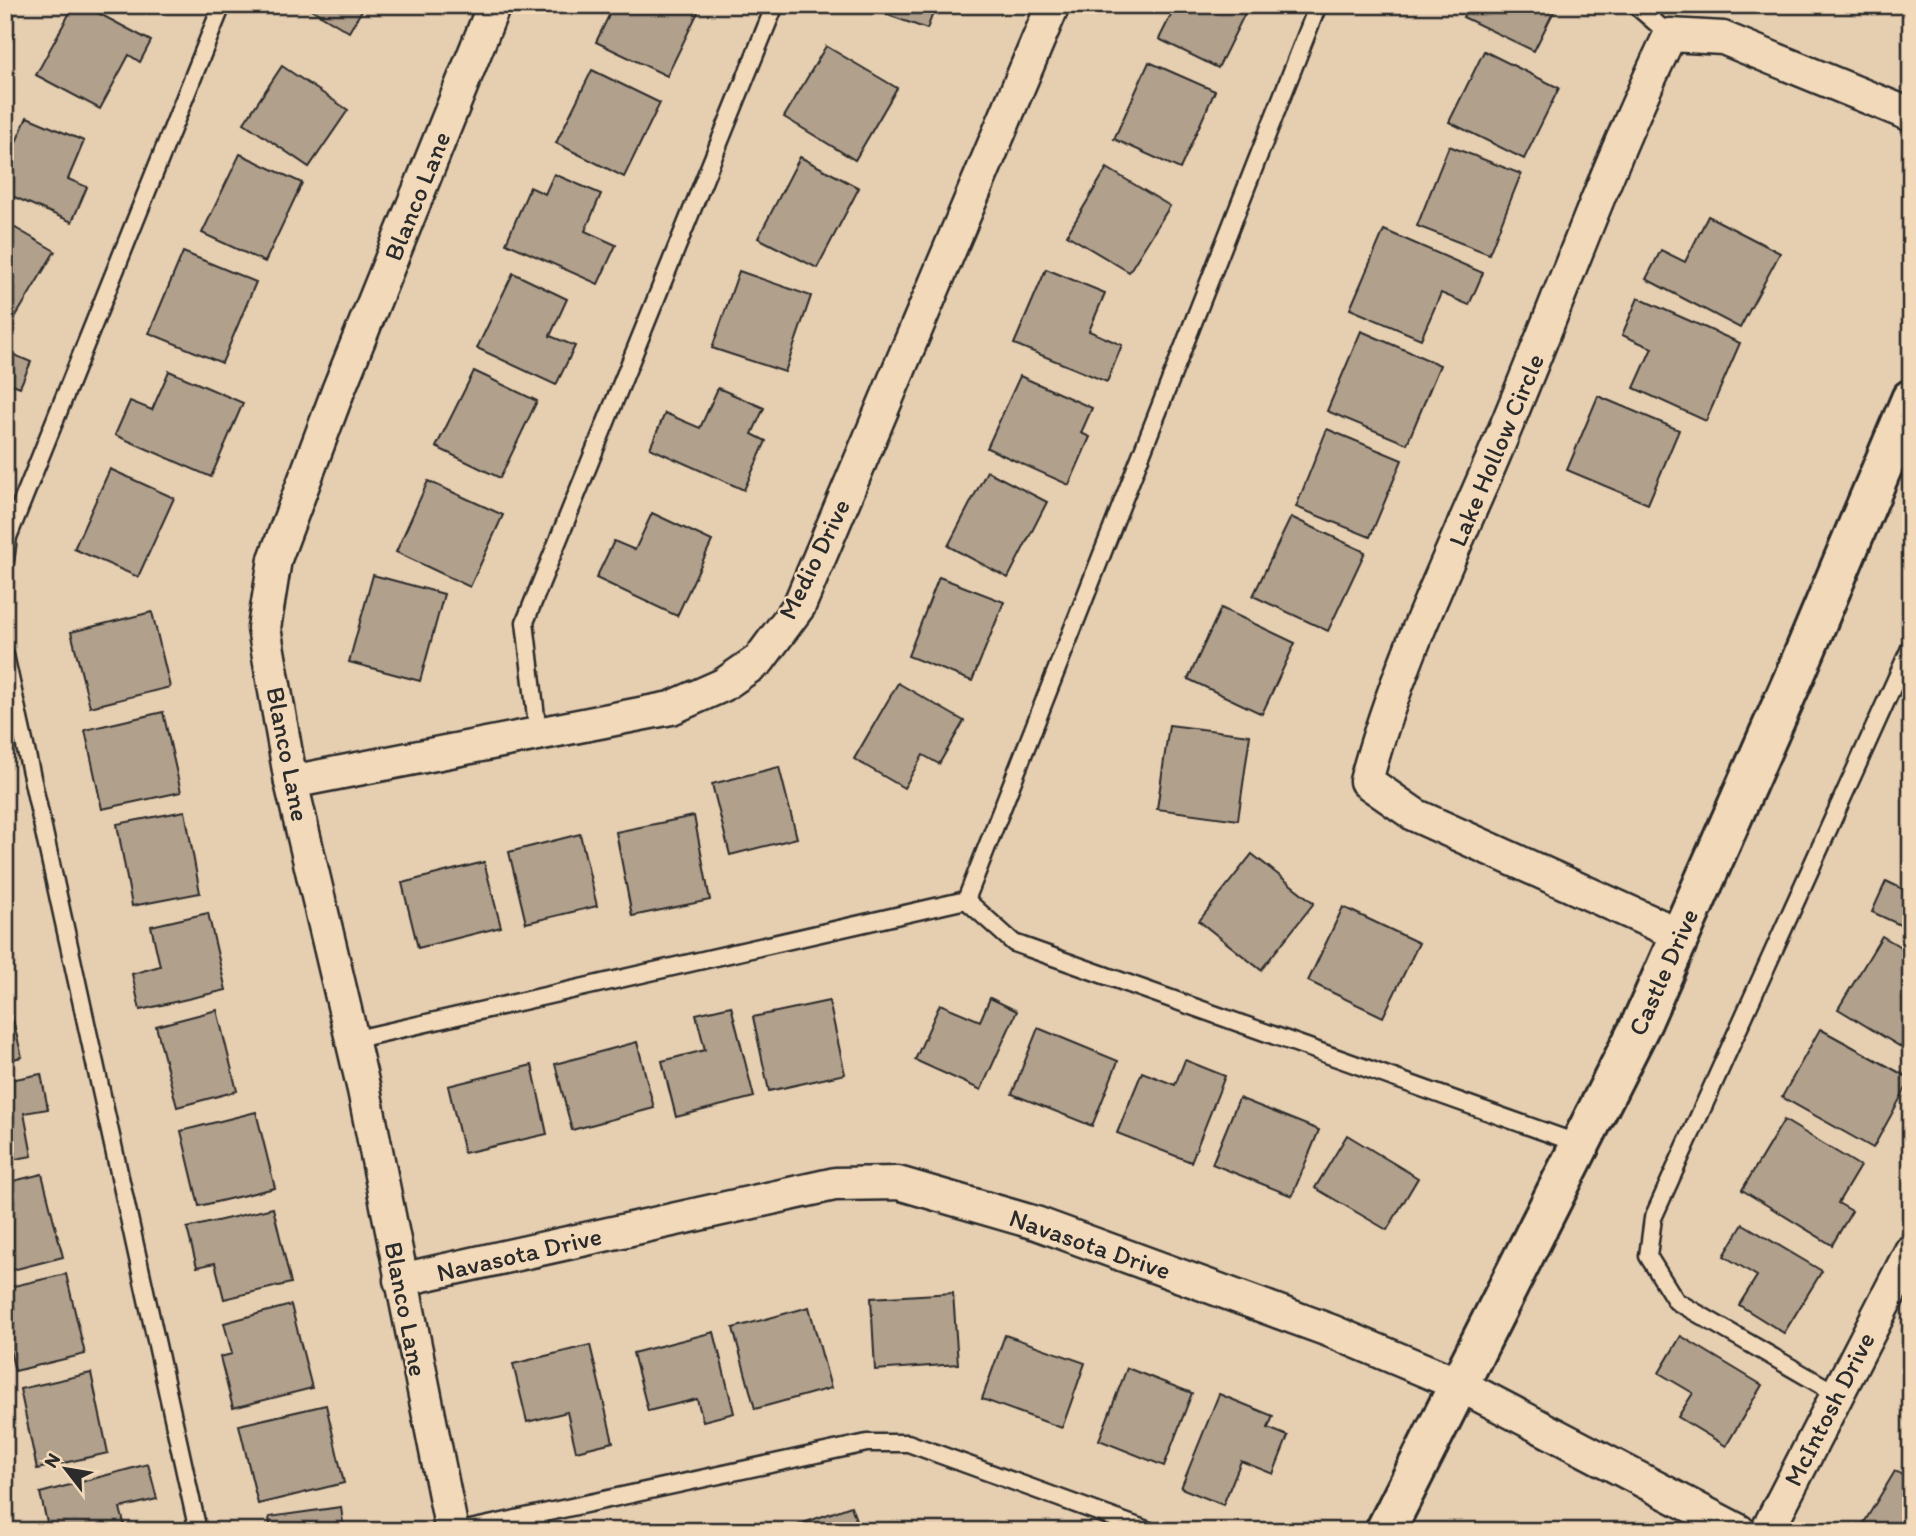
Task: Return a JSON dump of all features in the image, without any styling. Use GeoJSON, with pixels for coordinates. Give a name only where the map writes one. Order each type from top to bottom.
{"type":"FeatureCollection","features":[{"type":"Feature","properties":{"kind":"main road","name":"Castle Drive"},"geometry":{"type":"LineString","coordinates":[[1385,1531],[1642,1022],[1795,675],[1911,398]]}},
{"type":"Feature","properties":{"kind":"street","name":"Blanco Lane"},"geometry":{"type":"LineString","coordinates":[[452,1531],[352,1040],[291,782],[264,628],[275,559],[338,391],[494,5]]}},
{"type":"Feature","properties":{"kind":"street","name":"Medio Drive"},"geometry":{"type":"LineString","coordinates":[[291,782],[671,708],[723,685],[759,660],[799,606],[1054,5]]}},
{"type":"Feature","properties":{"kind":"street"},"geometry":{"type":"LineString","coordinates":[[1670,35],[1723,38],[1911,115]]}},
{"type":"Feature","properties":{"kind":"street","name":"Lake Hollow Circle"},"geometry":{"type":"LineString","coordinates":[[1670,35],[1636,106],[1502,438],[1382,719],[1366,781],[1415,815],[1680,935]]}},
{"type":"Feature","properties":{"kind":"street","name":"Navasota Drive"},"geometry":{"type":"LineString","coordinates":[[400,1280],[835,1184],[898,1183],[1049,1228],[1331,1331],[1460,1385],[1739,1531]]}},
{"type":"Feature","properties":{"kind":"street","name":"McIntosh Drive"},"geometry":{"type":"LineString","coordinates":[[1767,1531],[1911,1251]]}},
{"type":"Feature","properties":{"kind":"lane"},"geometry":{"type":"LineString","coordinates":[[5,561],[8,537],[222,5]]}},
{"type":"Feature","properties":{"kind":"lane"},"geometry":{"type":"LineString","coordinates":[[538,734],[525,622],[775,5]]}},
{"type":"Feature","properties":{"kind":"lane"},"geometry":{"type":"LineString","coordinates":[[966,900],[1318,5]]}},
{"type":"Feature","properties":{"kind":"lane"},"geometry":{"type":"LineString","coordinates":[[1634,5],[1670,35]]}},
{"type":"Feature","properties":{"kind":"lane"},"geometry":{"type":"LineString","coordinates":[[1836,1394],[1676,1301],[1648,1256],[1653,1218],[1911,646]]}},
{"type":"Feature","properties":{"kind":"lane"},"geometry":{"type":"LineString","coordinates":[[5,655],[198,1531]]}},
{"type":"Feature","properties":{"kind":"lane"},"geometry":{"type":"LineString","coordinates":[[352,1040],[966,900]]}},
{"type":"Feature","properties":{"kind":"lane"},"geometry":{"type":"LineString","coordinates":[[966,900],[1014,943],[1582,1145]]}},
{"type":"Feature","properties":{"kind":"lane"},"geometry":{"type":"LineString","coordinates":[[461,1531],[867,1443],[908,1443],[1150,1531]]}},
{"type":"Feature","properties":{"kind":"building"},"geometry":{"type":"Polygon","coordinates":[[[74,5],[83,5],[151,41],[140,62],[129,55],[100,109],[36,75],[74,5]]]}},
{"type":"Feature","properties":{"kind":"building"},"geometry":{"type":"Polygon","coordinates":[[[304,5],[365,5],[349,32],[304,5]]]}},
{"type":"Feature","properties":{"kind":"building"},"geometry":{"type":"Polygon","coordinates":[[[614,5],[684,5],[698,12],[667,76],[596,42],[614,5]]]}},
{"type":"Feature","properties":{"kind":"building"},"geometry":{"type":"Polygon","coordinates":[[[860,5],[936,5],[927,29],[860,5]]]}},
{"type":"Feature","properties":{"kind":"building"},"geometry":{"type":"Polygon","coordinates":[[[1176,5],[1249,5],[1218,68],[1159,39],[1176,5]]]}},
{"type":"Feature","properties":{"kind":"building"},"geometry":{"type":"Polygon","coordinates":[[[1469,5],[1557,5],[1534,51],[1463,17],[1469,5]]]}},
{"type":"Feature","properties":{"kind":"building"},"geometry":{"type":"Polygon","coordinates":[[[826,46],[897,88],[855,160],[784,117],[826,46]]]}},
{"type":"Feature","properties":{"kind":"building"},"geometry":{"type":"Polygon","coordinates":[[[1484,51],[1559,88],[1524,159],[1449,122],[1484,51]]]}},
{"type":"Feature","properties":{"kind":"building"},"geometry":{"type":"Polygon","coordinates":[[[1149,62],[1215,91],[1180,169],[1114,139],[1149,62]]]}},
{"type":"Feature","properties":{"kind":"building"},"geometry":{"type":"Polygon","coordinates":[[[282,66],[348,110],[309,167],[244,123],[282,66]]]}},
{"type":"Feature","properties":{"kind":"building"},"geometry":{"type":"Polygon","coordinates":[[[592,70],[660,103],[624,177],[556,143],[592,70]]]}},
{"type":"Feature","properties":{"kind":"building"},"geometry":{"type":"Polygon","coordinates":[[[27,117],[84,141],[68,179],[87,187],[72,222],[5,193],[5,167],[27,117]]]}},
{"type":"Feature","properties":{"kind":"building"},"geometry":{"type":"Polygon","coordinates":[[[1449,146],[1521,174],[1489,254],[1417,226],[1449,146]]]}},
{"type":"Feature","properties":{"kind":"building"},"geometry":{"type":"Polygon","coordinates":[[[240,154],[302,183],[265,262],[202,233],[240,154]]]}},
{"type":"Feature","properties":{"kind":"building"},"geometry":{"type":"Polygon","coordinates":[[[800,157],[859,188],[817,268],[758,238],[800,157]]]}},
{"type":"Feature","properties":{"kind":"building"},"geometry":{"type":"Polygon","coordinates":[[[1107,168],[1170,206],[1129,272],[1067,235],[1107,168]]]}},
{"type":"Feature","properties":{"kind":"building"},"geometry":{"type":"Polygon","coordinates":[[[554,174],[601,194],[585,231],[616,245],[598,284],[506,243],[530,187],[545,194],[554,174]]]}},
{"type":"Feature","properties":{"kind":"building"},"geometry":{"type":"Polygon","coordinates":[[[1708,216],[1780,253],[1740,328],[1646,279],[1661,250],[1685,262],[1708,216]]]}},
{"type":"Feature","properties":{"kind":"building"},"geometry":{"type":"Polygon","coordinates":[[[5,222],[55,251],[10,326],[5,323],[5,222]]]}},
{"type":"Feature","properties":{"kind":"building"},"geometry":{"type":"Polygon","coordinates":[[[1384,230],[1483,273],[1469,305],[1441,293],[1421,339],[1350,309],[1384,230]]]}},
{"type":"Feature","properties":{"kind":"building"},"geometry":{"type":"Polygon","coordinates":[[[183,252],[256,282],[222,363],[149,333],[183,252]]]}},
{"type":"Feature","properties":{"kind":"building"},"geometry":{"type":"Polygon","coordinates":[[[1046,269],[1105,293],[1089,331],[1122,345],[1107,382],[1014,344],[1046,269]]]}},
{"type":"Feature","properties":{"kind":"building"},"geometry":{"type":"Polygon","coordinates":[[[739,271],[811,296],[785,372],[712,348],[739,271]]]}},
{"type":"Feature","properties":{"kind":"building"},"geometry":{"type":"Polygon","coordinates":[[[513,273],[567,299],[550,336],[575,346],[556,385],[477,348],[513,273]]]}},
{"type":"Feature","properties":{"kind":"building"},"geometry":{"type":"Polygon","coordinates":[[[1638,298],[1740,343],[1706,421],[1634,388],[1652,348],[1622,335],[1638,298]]]}},
{"type":"Feature","properties":{"kind":"building"},"geometry":{"type":"Polygon","coordinates":[[[1361,331],[1440,365],[1407,444],[1327,411],[1361,331]]]}},
{"type":"Feature","properties":{"kind":"building"},"geometry":{"type":"Polygon","coordinates":[[[5,351],[31,362],[20,387],[5,381],[5,351]]]}},
{"type":"Feature","properties":{"kind":"building"},"geometry":{"type":"Polygon","coordinates":[[[169,371],[243,403],[211,477],[115,435],[130,401],[152,410],[169,371]]]}},
{"type":"Feature","properties":{"kind":"building"},"geometry":{"type":"Polygon","coordinates":[[[474,371],[537,401],[500,478],[436,447],[474,371]]]}},
{"type":"Feature","properties":{"kind":"building"},"geometry":{"type":"Polygon","coordinates":[[[1020,376],[1092,408],[1081,433],[1090,437],[1069,485],[987,448],[1020,376]]]}},
{"type":"Feature","properties":{"kind":"building"},"geometry":{"type":"Polygon","coordinates":[[[718,388],[764,408],[752,434],[766,441],[744,490],[650,448],[665,413],[700,428],[718,388]]]}},
{"type":"Feature","properties":{"kind":"building"},"geometry":{"type":"Polygon","coordinates":[[[1598,396],[1679,430],[1648,504],[1567,470],[1598,396]]]}},
{"type":"Feature","properties":{"kind":"building"},"geometry":{"type":"Polygon","coordinates":[[[1327,429],[1402,460],[1370,537],[1296,507],[1327,429]]]}},
{"type":"Feature","properties":{"kind":"building"},"geometry":{"type":"Polygon","coordinates":[[[110,469],[174,498],[138,577],[74,549],[110,469]]]}},
{"type":"Feature","properties":{"kind":"building"},"geometry":{"type":"Polygon","coordinates":[[[987,471],[1047,502],[1008,578],[948,546],[987,471]]]}},
{"type":"Feature","properties":{"kind":"building"},"geometry":{"type":"Polygon","coordinates":[[[428,481],[503,515],[470,587],[396,552],[428,481]]]}},
{"type":"Feature","properties":{"kind":"building"},"geometry":{"type":"Polygon","coordinates":[[[652,513],[712,541],[677,616],[596,578],[614,541],[635,550],[652,513]]]}},
{"type":"Feature","properties":{"kind":"building"},"geometry":{"type":"Polygon","coordinates":[[[1291,517],[1365,552],[1328,631],[1253,596],[1291,517]]]}},
{"type":"Feature","properties":{"kind":"building"},"geometry":{"type":"Polygon","coordinates":[[[373,575],[444,594],[420,681],[349,662],[373,575]]]}},
{"type":"Feature","properties":{"kind":"building"},"geometry":{"type":"Polygon","coordinates":[[[939,577],[1004,602],[972,681],[908,656],[939,577]]]}},
{"type":"Feature","properties":{"kind":"building"},"geometry":{"type":"Polygon","coordinates":[[[1221,608],[1295,643],[1262,714],[1188,679],[1221,608]]]}},
{"type":"Feature","properties":{"kind":"building"},"geometry":{"type":"Polygon","coordinates":[[[152,612],[170,687],[90,707],[71,632],[152,612]]]}},
{"type":"Feature","properties":{"kind":"building"},"geometry":{"type":"Polygon","coordinates":[[[898,683],[964,721],[939,764],[923,755],[904,788],[854,759],[898,683]]]}},
{"type":"Feature","properties":{"kind":"building"},"geometry":{"type":"Polygon","coordinates":[[[163,712],[181,792],[102,809],[85,730],[163,712]]]}},
{"type":"Feature","properties":{"kind":"building"},"geometry":{"type":"Polygon","coordinates":[[[1169,725],[1250,735],[1238,820],[1157,809],[1169,725]]]}},
{"type":"Feature","properties":{"kind":"building"},"geometry":{"type":"Polygon","coordinates":[[[779,767],[797,838],[730,855],[712,784],[779,767]]]}},
{"type":"Feature","properties":{"kind":"building"},"geometry":{"type":"Polygon","coordinates":[[[185,811],[200,893],[132,906],[117,824],[185,811]]]}},
{"type":"Feature","properties":{"kind":"building"},"geometry":{"type":"Polygon","coordinates":[[[694,816],[710,900],[632,916],[616,832],[694,816]]]}},
{"type":"Feature","properties":{"kind":"building"},"geometry":{"type":"Polygon","coordinates":[[[580,834],[597,906],[526,923],[509,852],[580,834]]]}},
{"type":"Feature","properties":{"kind":"building"},"geometry":{"type":"Polygon","coordinates":[[[1252,854],[1314,903],[1261,970],[1199,921],[1252,854]]]}},
{"type":"Feature","properties":{"kind":"building"},"geometry":{"type":"Polygon","coordinates":[[[484,862],[501,927],[418,948],[402,883],[484,862]]]}},
{"type":"Feature","properties":{"kind":"building"},"geometry":{"type":"Polygon","coordinates":[[[1886,881],[1911,893],[1911,930],[1872,912],[1886,881]]]}},
{"type":"Feature","properties":{"kind":"building"},"geometry":{"type":"Polygon","coordinates":[[[1343,907],[1419,943],[1383,1017],[1308,981],[1343,907]]]}},
{"type":"Feature","properties":{"kind":"building"},"geometry":{"type":"Polygon","coordinates":[[[208,913],[226,990],[140,1010],[132,974],[160,966],[151,926],[208,913]]]}},
{"type":"Feature","properties":{"kind":"building"},"geometry":{"type":"Polygon","coordinates":[[[1882,936],[1911,953],[1911,1041],[1906,1050],[1838,1009],[1882,936]]]}},
{"type":"Feature","properties":{"kind":"building"},"geometry":{"type":"Polygon","coordinates":[[[5,987],[22,1057],[5,1061],[5,987]]]}},
{"type":"Feature","properties":{"kind":"building"},"geometry":{"type":"Polygon","coordinates":[[[990,998],[1017,1011],[981,1090],[915,1060],[940,1004],[980,1021],[990,998]]]}},
{"type":"Feature","properties":{"kind":"building"},"geometry":{"type":"Polygon","coordinates":[[[829,1001],[845,1074],[769,1091],[753,1017],[829,1001]]]}},
{"type":"Feature","properties":{"kind":"building"},"geometry":{"type":"Polygon","coordinates":[[[731,1006],[754,1097],[676,1117],[662,1061],[705,1050],[696,1014],[731,1006]]]}},
{"type":"Feature","properties":{"kind":"building"},"geometry":{"type":"Polygon","coordinates":[[[217,1010],[237,1091],[177,1107],[156,1026],[217,1010]]]}},
{"type":"Feature","properties":{"kind":"building"},"geometry":{"type":"Polygon","coordinates":[[[1038,1028],[1118,1061],[1092,1126],[1012,1094],[1038,1028]]]}},
{"type":"Feature","properties":{"kind":"building"},"geometry":{"type":"Polygon","coordinates":[[[1820,1029],[1911,1079],[1873,1148],[1782,1097],[1820,1029]]]}},
{"type":"Feature","properties":{"kind":"building"},"geometry":{"type":"Polygon","coordinates":[[[637,1042],[654,1108],[572,1130],[555,1064],[637,1042]]]}},
{"type":"Feature","properties":{"kind":"building"},"geometry":{"type":"Polygon","coordinates":[[[1185,1060],[1225,1076],[1191,1162],[1117,1133],[1142,1072],[1175,1085],[1185,1060]]]}},
{"type":"Feature","properties":{"kind":"building"},"geometry":{"type":"Polygon","coordinates":[[[532,1065],[547,1134],[464,1153],[448,1086],[532,1065]]]}},
{"type":"Feature","properties":{"kind":"building"},"geometry":{"type":"Polygon","coordinates":[[[41,1074],[48,1109],[24,1113],[32,1156],[5,1161],[5,1081],[41,1074]]]}},
{"type":"Feature","properties":{"kind":"building"},"geometry":{"type":"Polygon","coordinates":[[[1239,1098],[1319,1130],[1292,1196],[1212,1164],[1239,1098]]]}},
{"type":"Feature","properties":{"kind":"building"},"geometry":{"type":"Polygon","coordinates":[[[256,1112],[275,1188],[199,1206],[181,1131],[256,1112]]]}},
{"type":"Feature","properties":{"kind":"building"},"geometry":{"type":"Polygon","coordinates":[[[1784,1120],[1860,1166],[1838,1203],[1852,1211],[1832,1245],[1742,1190],[1784,1120]]]}},
{"type":"Feature","properties":{"kind":"building"},"geometry":{"type":"Polygon","coordinates":[[[1347,1135],[1418,1178],[1387,1230],[1315,1188],[1347,1135]]]}},
{"type":"Feature","properties":{"kind":"building"},"geometry":{"type":"Polygon","coordinates":[[[42,1174],[63,1257],[5,1272],[5,1183],[42,1174]]]}},
{"type":"Feature","properties":{"kind":"building"},"geometry":{"type":"Polygon","coordinates":[[[273,1208],[291,1283],[224,1299],[215,1263],[197,1267],[187,1228],[273,1208]]]}},
{"type":"Feature","properties":{"kind":"building"},"geometry":{"type":"Polygon","coordinates":[[[1743,1224],[1822,1271],[1784,1333],[1739,1305],[1757,1276],[1724,1256],[1743,1224]]]}},
{"type":"Feature","properties":{"kind":"building"},"geometry":{"type":"Polygon","coordinates":[[[66,1274],[85,1354],[15,1371],[5,1331],[5,1288],[66,1274]]]}},
{"type":"Feature","properties":{"kind":"building"},"geometry":{"type":"Polygon","coordinates":[[[953,1293],[958,1364],[875,1370],[871,1298],[953,1293]]]}},
{"type":"Feature","properties":{"kind":"building"},"geometry":{"type":"Polygon","coordinates":[[[291,1305],[312,1388],[233,1408],[220,1357],[232,1354],[224,1323],[291,1305]]]}},
{"type":"Feature","properties":{"kind":"building"},"geometry":{"type":"Polygon","coordinates":[[[809,1307],[831,1388],[755,1409],[733,1328],[809,1307]]]}},
{"type":"Feature","properties":{"kind":"building"},"geometry":{"type":"Polygon","coordinates":[[[714,1332],[734,1413],[703,1421],[697,1399],[648,1411],[633,1353],[714,1332]]]}},
{"type":"Feature","properties":{"kind":"building"},"geometry":{"type":"Polygon","coordinates":[[[1005,1335],[1085,1363],[1062,1428],[982,1399],[1005,1335]]]}},
{"type":"Feature","properties":{"kind":"building"},"geometry":{"type":"Polygon","coordinates":[[[1681,1336],[1762,1385],[1726,1446],[1678,1417],[1693,1393],[1659,1373],[1681,1336]]]}},
{"type":"Feature","properties":{"kind":"building"},"geometry":{"type":"Polygon","coordinates":[[[590,1345],[613,1442],[576,1451],[567,1412],[527,1422],[513,1364],[590,1345]]]}},
{"type":"Feature","properties":{"kind":"building"},"geometry":{"type":"Polygon","coordinates":[[[1127,1368],[1192,1393],[1164,1466],[1099,1440],[1127,1368]]]}},
{"type":"Feature","properties":{"kind":"building"},"geometry":{"type":"Polygon","coordinates":[[[91,1373],[108,1453],[37,1469],[20,1389],[91,1373]]]}},
{"type":"Feature","properties":{"kind":"building"},"geometry":{"type":"Polygon","coordinates":[[[1219,1394],[1273,1416],[1268,1428],[1288,1436],[1273,1474],[1241,1461],[1223,1505],[1181,1488],[1219,1394]]]}},
{"type":"Feature","properties":{"kind":"building"},"geometry":{"type":"Polygon","coordinates":[[[326,1405],[344,1483],[258,1504],[239,1425],[326,1405]]]}},
{"type":"Feature","properties":{"kind":"building"},"geometry":{"type":"Polygon","coordinates":[[[148,1464],[157,1499],[120,1508],[126,1531],[49,1531],[40,1493],[148,1464]]]}},
{"type":"Feature","properties":{"kind":"building"},"geometry":{"type":"Polygon","coordinates":[[[1895,1471],[1911,1480],[1911,1531],[1859,1531],[1895,1471]]]}},
{"type":"Feature","properties":{"kind":"building"},"geometry":{"type":"Polygon","coordinates":[[[851,1506],[860,1531],[781,1531],[851,1506]]]}},
{"type":"Feature","properties":{"kind":"building"},"geometry":{"type":"Polygon","coordinates":[[[341,1507],[344,1531],[271,1531],[269,1517],[341,1507]]]}}]}
